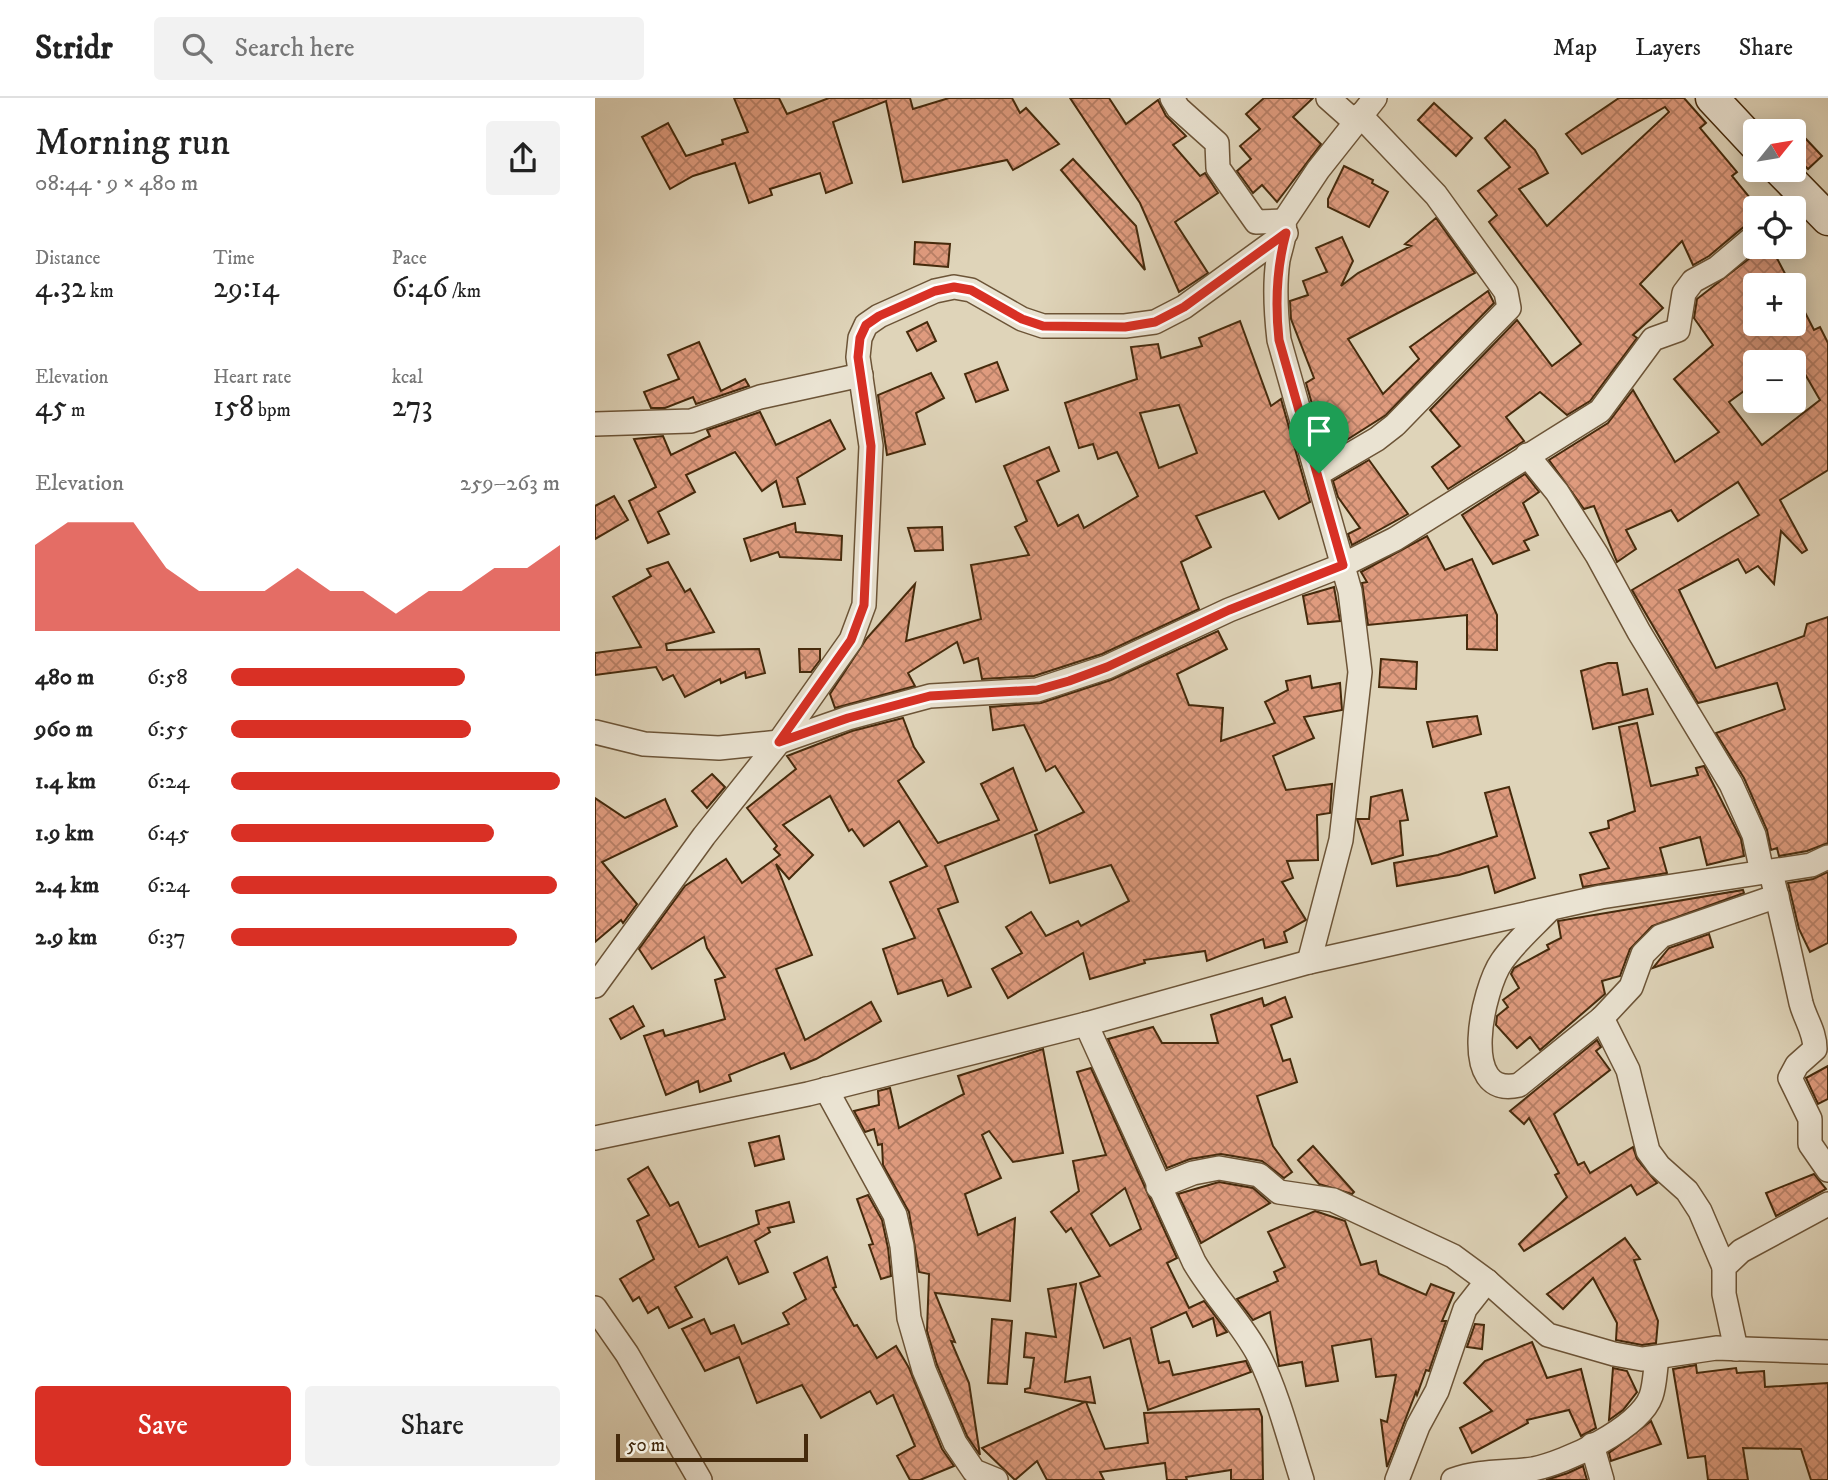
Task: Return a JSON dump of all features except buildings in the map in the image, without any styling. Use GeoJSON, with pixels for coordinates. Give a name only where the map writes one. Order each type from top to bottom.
{"type":"FeatureCollection","features":[{"type":"Feature","properties":{"kind":"street"},"geometry":{"type":"LineString","coordinates":[[1172,98],[1178,108],[1217,142],[1218,168],[1256,222],[1285,227]]}},
{"type":"Feature","properties":{"kind":"street"},"geometry":{"type":"LineString","coordinates":[[1319,473],[1377,439],[1395,425],[1509,308],[1506,292],[1436,195],[1364,112],[1328,98]]}},
{"type":"Feature","properties":{"kind":"street"},"geometry":{"type":"LineString","coordinates":[[1712,98],[1743,131]]}},
{"type":"Feature","properties":{"kind":"street"},"geometry":{"type":"LineString","coordinates":[[595,986],[704,836],[779,742],[851,640],[864,605],[871,446],[861,375],[860,338],[866,325],[879,316],[935,291],[954,287],[971,290],[1022,319],[1043,326],[1125,327],[1155,322],[1184,307],[1285,227],[1364,112]]}},
{"type":"Feature","properties":{"kind":"street"},"geometry":{"type":"LineString","coordinates":[[1806,207],[1828,219]]}},
{"type":"Feature","properties":{"kind":"street"},"geometry":{"type":"LineString","coordinates":[[1285,227],[1278,260],[1275,303],[1279,340],[1343,565],[1358,638],[1360,672],[1341,840],[1309,962]]}},
{"type":"Feature","properties":{"kind":"street"},"geometry":{"type":"LineString","coordinates":[[595,732],[656,745],[719,748],[779,742],[861,714],[930,696],[1037,690],[1107,667],[1229,610],[1343,565],[1395,539],[1600,411],[1653,340],[1678,330],[1684,293],[1693,281],[1717,268],[1743,246]]}},
{"type":"Feature","properties":{"kind":"street"},"geometry":{"type":"LineString","coordinates":[[595,424],[691,421],[760,397],[861,375]]}},
{"type":"Feature","properties":{"kind":"street"},"geometry":{"type":"LineString","coordinates":[[1527,455],[1557,492],[1597,555],[1646,644],[1731,784],[1754,835],[1777,896],[1797,972],[1801,1003],[1815,1037],[1815,1049],[1797,1065],[1790,1078],[1810,1119],[1810,1144],[1828,1170]]}},
{"type":"Feature","properties":{"kind":"street"},"geometry":{"type":"LineString","coordinates":[[595,1138],[743,1110],[1086,1024],[1309,962],[1550,909],[1811,865],[1828,857]]}},
{"type":"Feature","properties":{"kind":"street"},"geometry":{"type":"LineString","coordinates":[[1550,909],[1501,962],[1481,1021],[1480,1049],[1485,1071],[1494,1084],[1506,1088],[1519,1085],[1602,1018],[1631,987],[1643,954],[1661,936],[1777,896]]}},
{"type":"Feature","properties":{"kind":"street"},"geometry":{"type":"LineString","coordinates":[[1602,1018],[1628,1070],[1648,1151],[1659,1166],[1688,1191],[1700,1211],[1724,1267],[1724,1294],[1736,1349]]}},
{"type":"Feature","properties":{"kind":"street"},"geometry":{"type":"LineString","coordinates":[[1086,1024],[1158,1186],[1212,1293],[1258,1354],[1273,1387],[1302,1480]]}},
{"type":"Feature","properties":{"kind":"street"},"geometry":{"type":"LineString","coordinates":[[826,1089],[895,1215],[902,1246],[909,1318],[924,1370],[955,1443],[970,1475],[996,1480]]}},
{"type":"Feature","properties":{"kind":"street"},"geometry":{"type":"LineString","coordinates":[[1158,1186],[1193,1172],[1219,1168],[1259,1175],[1279,1192],[1333,1200],[1453,1256],[1487,1281],[1548,1335],[1614,1354],[1657,1359],[1692,1351],[1736,1349],[1828,1352]]}},
{"type":"Feature","properties":{"kind":"street"},"geometry":{"type":"LineString","coordinates":[[1724,1267],[1741,1251],[1828,1205]]}},
{"type":"Feature","properties":{"kind":"street"},"geometry":{"type":"LineString","coordinates":[[1397,1480],[1418,1426],[1437,1391],[1465,1309],[1487,1281]]}},
{"type":"Feature","properties":{"kind":"street"},"geometry":{"type":"LineString","coordinates":[[595,1308],[627,1354],[700,1480]]}},
{"type":"Feature","properties":{"kind":"street"},"geometry":{"type":"LineString","coordinates":[[1453,1480],[1493,1470],[1538,1468],[1592,1445],[1625,1427],[1641,1412],[1651,1396],[1657,1359]]}},
{"type":"Feature","properties":{"kind":"street"},"geometry":{"type":"LineString","coordinates":[[1592,1445],[1602,1480]]}},
{"type":"Feature","properties":{"kind":"route"},"geometry":{"type":"LineString","coordinates":[[1286,233],[1278,260],[1275,303],[1279,340],[1319,473],[1343,565],[1229,610],[1107,667],[1069,681],[1037,690],[930,696],[848,718],[779,742],[831,672],[851,640],[864,605],[871,446],[858,357],[860,338],[866,325],[879,316],[935,291],[954,287],[971,290],[1022,319],[1043,326],[1125,327],[1155,322],[1184,307],[1286,233]]}}]}
